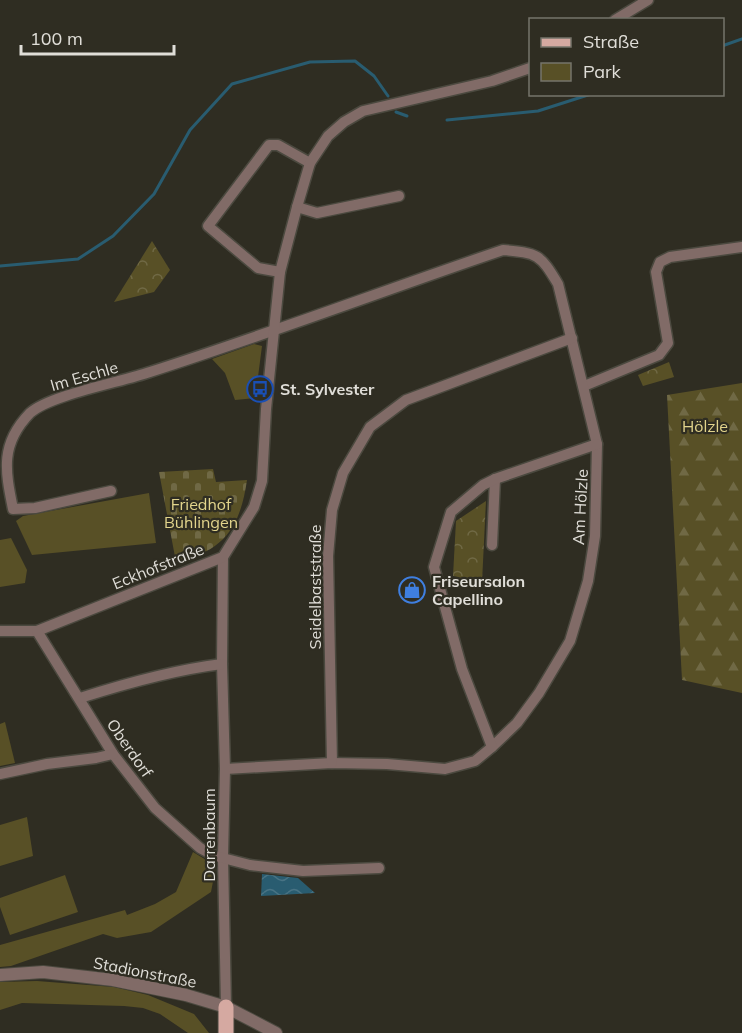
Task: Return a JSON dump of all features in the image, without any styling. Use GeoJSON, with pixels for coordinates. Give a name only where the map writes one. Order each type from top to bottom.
{"type":"FeatureCollection","features":[{"type":"Feature","properties":{"kind":"main road"},"geometry":{"type":"LineString","coordinates":[[226,1007],[226,1033]]}},
{"type":"Feature","properties":{"kind":"street"},"geometry":{"type":"LineString","coordinates":[[618,18],[648,0]]}},
{"type":"Feature","properties":{"kind":"street","name":"Eckhofstraße"},"geometry":{"type":"LineString","coordinates":[[0,631],[37,631],[223,556],[254,507],[262,481],[266,409],[280,272],[310,164],[328,136],[344,122],[363,111],[492,81],[529,69]]}},
{"type":"Feature","properties":{"kind":"street"},"geometry":{"type":"LineString","coordinates":[[280,272],[258,268],[208,226],[269,146],[278,146],[310,164]]}},
{"type":"Feature","properties":{"kind":"street"},"geometry":{"type":"LineString","coordinates":[[297,207],[317,213],[399,196]]}},
{"type":"Feature","properties":{"kind":"street"},"geometry":{"type":"LineString","coordinates":[[584,386],[659,356],[668,343],[656,272],[660,262],[670,257],[742,247]]}},
{"type":"Feature","properties":{"kind":"street","name":"Am Hölzle"},"geometry":{"type":"LineString","coordinates":[[225,769],[332,763],[387,764],[445,769],[475,761],[518,723],[570,641],[588,581],[595,536],[597,444],[584,386],[558,284],[545,262],[530,252],[503,250],[328,310],[274,332]]}},
{"type":"Feature","properties":{"kind":"street","name":"Im Eschle"},"geometry":{"type":"LineString","coordinates":[[111,491],[35,508],[13,509],[5,457],[17,427],[32,411],[49,402],[139,376],[274,332]]}},
{"type":"Feature","properties":{"kind":"street","name":"Seidelbaststraße"},"geometry":{"type":"LineString","coordinates":[[332,763],[328,556],[332,510],[343,473],[370,428],[406,400],[572,338]]}},
{"type":"Feature","properties":{"kind":"street"},"geometry":{"type":"LineString","coordinates":[[492,747],[462,669],[434,567],[451,512],[483,485],[495,479],[597,444]]}},
{"type":"Feature","properties":{"kind":"street"},"geometry":{"type":"LineString","coordinates":[[492,545],[495,479]]}},
{"type":"Feature","properties":{"kind":"street","name":"Darrenbaum"},"geometry":{"type":"LineString","coordinates":[[223,556],[222,664],[225,769],[223,857],[226,1007]]}},
{"type":"Feature","properties":{"kind":"street","name":"Oberdorf"},"geometry":{"type":"LineString","coordinates":[[37,631],[113,754],[155,808],[200,848],[206,852],[250,865],[303,871],[379,868]]}},
{"type":"Feature","properties":{"kind":"street"},"geometry":{"type":"LineString","coordinates":[[80,698],[131,682],[186,669],[222,664]]}},
{"type":"Feature","properties":{"kind":"street"},"geometry":{"type":"LineString","coordinates":[[0,774],[113,754]]}},
{"type":"Feature","properties":{"kind":"street","name":"Stadionstraße"},"geometry":{"type":"LineString","coordinates":[[0,975],[43,972],[112,980],[186,994],[226,1007],[276,1033]]}},
{"type":"Feature","properties":{"kind":"green space"},"geometry":{"type":"Polygon","coordinates":[[[152,241],[170,270],[154,292],[114,302],[152,241]]]}},
{"type":"Feature","properties":{"kind":"green space"},"geometry":{"type":"Polygon","coordinates":[[[254,344],[262,346],[257,398],[235,400],[225,373],[212,359],[254,344]]]}},
{"type":"Feature","properties":{"kind":"green space"},"geometry":{"type":"Polygon","coordinates":[[[669,362],[674,377],[643,386],[638,375],[669,362]]]}},
{"type":"Feature","properties":{"kind":"green space","name":"Hölzle"},"geometry":{"type":"Polygon","coordinates":[[[742,383],[742,693],[682,680],[667,395],[742,383]]]}},
{"type":"Feature","properties":{"kind":"green space","name":"Friedhof Bühlingen"},"geometry":{"type":"Polygon","coordinates":[[[213,469],[216,482],[247,480],[240,512],[227,535],[218,544],[193,557],[176,562],[159,472],[213,469]]]}},
{"type":"Feature","properties":{"kind":"green space"},"geometry":{"type":"Polygon","coordinates":[[[149,493],[156,543],[32,555],[16,521],[23,516],[149,493]]]}},
{"type":"Feature","properties":{"kind":"green space"},"geometry":{"type":"Polygon","coordinates":[[[486,501],[482,582],[453,576],[456,521],[486,501]]]}},
{"type":"Feature","properties":{"kind":"green space"},"geometry":{"type":"Polygon","coordinates":[[[11,538],[27,570],[25,583],[0,587],[0,540],[11,538]]]}},
{"type":"Feature","properties":{"kind":"green space"},"geometry":{"type":"Polygon","coordinates":[[[5,722],[15,763],[0,766],[0,724],[5,722]]]}},
{"type":"Feature","properties":{"kind":"green space"},"geometry":{"type":"Polygon","coordinates":[[[27,817],[33,856],[0,866],[0,825],[27,817]]]}},
{"type":"Feature","properties":{"kind":"green space"},"geometry":{"type":"Polygon","coordinates":[[[193,852],[216,866],[211,892],[151,932],[117,938],[103,934],[11,966],[0,967],[0,945],[125,910],[127,915],[155,904],[176,892],[193,852]]]}},
{"type":"Feature","properties":{"kind":"green space"},"geometry":{"type":"Polygon","coordinates":[[[65,875],[78,912],[10,935],[0,907],[0,898],[65,875]]]}},
{"type":"Feature","properties":{"kind":"green space"},"geometry":{"type":"Polygon","coordinates":[[[37,981],[114,987],[148,995],[194,1014],[209,1033],[188,1033],[160,1014],[143,1008],[22,1003],[0,1010],[0,982],[37,981]]]}},
{"type":"Feature","properties":{"kind":"water"},"geometry":{"type":"Polygon","coordinates":[[[262,874],[298,878],[315,893],[261,896],[262,874]]]}},
{"type":"Feature","properties":{"kind":"waterway"},"geometry":{"type":"LineString","coordinates":[[724,45],[742,39]]}},
{"type":"Feature","properties":{"kind":"waterway"},"geometry":{"type":"LineString","coordinates":[[0,266],[78,259],[113,236],[154,194],[190,130],[232,84],[310,62],[355,61],[374,76],[388,96]]}},
{"type":"Feature","properties":{"kind":"waterway"},"geometry":{"type":"LineString","coordinates":[[447,120],[538,111],[585,96]]}},
{"type":"Feature","properties":{"kind":"waterway"},"geometry":{"type":"LineString","coordinates":[[396,112],[407,116]]}},
{"type":"Feature","properties":{"kind":"place","name":"St. Sylvester"},"geometry":{"type":"Point","coordinates":[260,389]}},
{"type":"Feature","properties":{"kind":"place","name":"Friseursalon Capellino"},"geometry":{"type":"Point","coordinates":[412,590]}}]}
